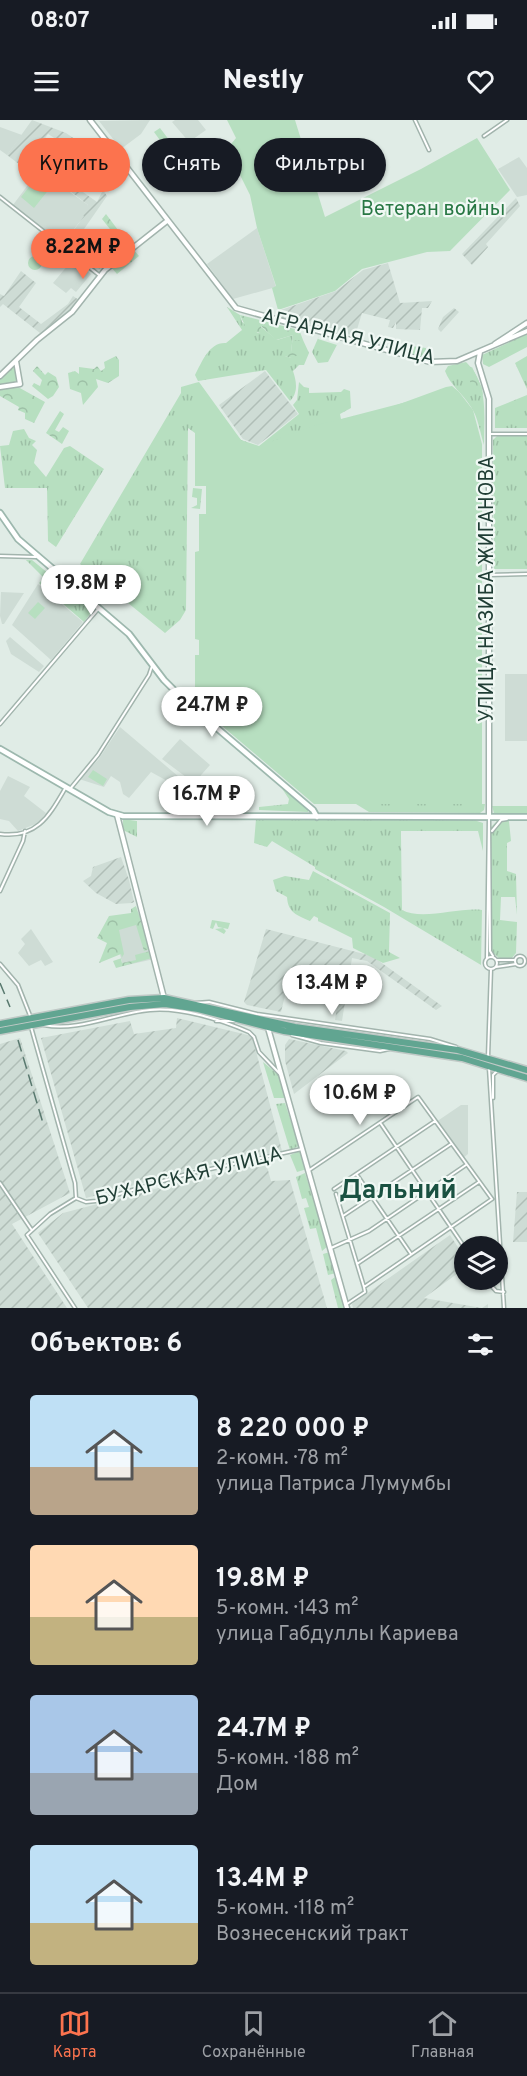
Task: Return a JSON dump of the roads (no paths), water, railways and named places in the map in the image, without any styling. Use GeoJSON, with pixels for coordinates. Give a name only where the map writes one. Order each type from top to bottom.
{"type":"FeatureCollection","features":[{"type":"Feature","properties":{"kind":"main road"},"geometry":{"type":"LineString","coordinates":[[0,513],[5,523],[27,548],[129,634],[152,666],[184,700],[313,810],[317,817]]}},
{"type":"Feature","properties":{"kind":"main road"},"geometry":{"type":"LineString","coordinates":[[0,749],[117,815],[527,817]]}},
{"type":"Feature","properties":{"kind":"main road"},"geometry":{"type":"LineString","coordinates":[[0,1033],[31,1022],[129,1000],[164,998],[295,1027],[467,1052],[527,1078]]}},
{"type":"Feature","properties":{"kind":"main road"},"geometry":{"type":"LineString","coordinates":[[0,1024],[31,1022],[39,1024],[157,1004],[187,1007],[283,1031],[486,1061],[527,1070]]}},
{"type":"Feature","properties":{"kind":"street"},"geometry":{"type":"LineString","coordinates":[[0,376],[72,312],[100,276],[167,221],[90,120]]}},
{"type":"Feature","properties":{"kind":"street"},"geometry":{"type":"LineString","coordinates":[[415,120],[429,150]]}},
{"type":"Feature","properties":{"kind":"street"},"geometry":{"type":"LineString","coordinates":[[484,136],[507,120]]}},
{"type":"Feature","properties":{"kind":"street"},"geometry":{"type":"LineString","coordinates":[[0,197],[100,276]]}},
{"type":"Feature","properties":{"kind":"street","name":"АГРАРНАЯ УЛИЦА"},"geometry":{"type":"LineString","coordinates":[[167,221],[236,308],[423,361],[449,362],[468,357],[506,338],[527,323]]}},
{"type":"Feature","properties":{"kind":"street","name":"АГРАРНАЯ УЛИЦА"},"geometry":{"type":"LineString","coordinates":[[506,338],[527,331]]}},
{"type":"Feature","properties":{"kind":"street"},"geometry":{"type":"LineString","coordinates":[[468,357],[478,363],[481,351]]}},
{"type":"Feature","properties":{"kind":"street"},"geometry":{"type":"LineString","coordinates":[[0,387],[20,384],[16,360]]}},
{"type":"Feature","properties":{"kind":"street","name":"УЛИЦА НАЗИБА ЖИГАНОВА"},"geometry":{"type":"LineString","coordinates":[[478,363],[488,393],[489,434],[489,818]]}},
{"type":"Feature","properties":{"kind":"street"},"geometry":{"type":"LineString","coordinates":[[11,365],[17,368]]}},
{"type":"Feature","properties":{"kind":"street"},"geometry":{"type":"LineString","coordinates":[[489,434],[527,434]]}},
{"type":"Feature","properties":{"kind":"street"},"geometry":{"type":"LineString","coordinates":[[21,556],[27,555],[27,548]]}},
{"type":"Feature","properties":{"kind":"street"},"geometry":{"type":"LineString","coordinates":[[0,556],[38,557]]}},
{"type":"Feature","properties":{"kind":"street"},"geometry":{"type":"LineString","coordinates":[[488,575],[527,574]]}},
{"type":"Feature","properties":{"kind":"street"},"geometry":{"type":"LineString","coordinates":[[0,724],[99,608]]}},
{"type":"Feature","properties":{"kind":"street"},"geometry":{"type":"LineString","coordinates":[[0,834],[13,834],[44,824],[68,788],[96,757],[149,675],[152,666]]}},
{"type":"Feature","properties":{"kind":"street"},"geometry":{"type":"LineString","coordinates":[[149,675],[159,674]]}},
{"type":"Feature","properties":{"kind":"street"},"geometry":{"type":"LineString","coordinates":[[117,815],[164,998]]}},
{"type":"Feature","properties":{"kind":"street"},"geometry":{"type":"LineString","coordinates":[[490,834],[501,820],[513,817]]}},
{"type":"Feature","properties":{"kind":"street"},"geometry":{"type":"LineString","coordinates":[[489,818],[490,951],[496,959],[515,962],[520,966],[526,961],[519,956],[515,962],[491,969]]}},
{"type":"Feature","properties":{"kind":"street"},"geometry":{"type":"LineString","coordinates":[[489,818],[487,958],[485,964],[491,969]]}},
{"type":"Feature","properties":{"kind":"street"},"geometry":{"type":"LineString","coordinates":[[0,891],[23,841],[25,831]]}},
{"type":"Feature","properties":{"kind":"street"},"geometry":{"type":"LineString","coordinates":[[487,958],[493,957]]}},
{"type":"Feature","properties":{"kind":"street"},"geometry":{"type":"LineString","coordinates":[[496,959],[496,967]]}},
{"type":"Feature","properties":{"kind":"street"},"geometry":{"type":"LineString","coordinates":[[0,964],[20,988],[75,1183],[76,1198],[31,1229],[28,1236],[75,1308]]}},
{"type":"Feature","properties":{"kind":"street"},"geometry":{"type":"LineString","coordinates":[[491,969],[486,1061],[489,1068],[504,1308]]}},
{"type":"Feature","properties":{"kind":"street"},"geometry":{"type":"LineString","coordinates":[[39,1024],[56,1027],[72,1026],[163,1010],[213,1020],[252,1034],[259,1052],[282,1076]]}},
{"type":"Feature","properties":{"kind":"street"},"geometry":{"type":"LineString","coordinates":[[213,1020],[240,1021]]}},
{"type":"Feature","properties":{"kind":"street"},"geometry":{"type":"LineString","coordinates":[[268,1028],[274,1040],[308,1171],[347,1306],[365,1292],[336,1194]]}},
{"type":"Feature","properties":{"kind":"street"},"geometry":{"type":"LineString","coordinates":[[274,1040],[276,1034],[283,1031]]}},
{"type":"Feature","properties":{"kind":"street"},"geometry":{"type":"LineString","coordinates":[[492,1110],[493,1075],[497,1070],[509,1071]]}},
{"type":"Feature","properties":{"kind":"street","name":"БУХАРСКАЯ УЛИЦА"},"geometry":{"type":"LineString","coordinates":[[308,1171],[418,1097],[435,1121]]}},
{"type":"Feature","properties":{"kind":"street"},"geometry":{"type":"LineString","coordinates":[[334,1189],[435,1121],[492,1199],[364,1287]]}},
{"type":"Feature","properties":{"kind":"street"},"geometry":{"type":"LineString","coordinates":[[381,1124],[457,1236]]}},
{"type":"Feature","properties":{"kind":"street"},"geometry":{"type":"LineString","coordinates":[[343,1216],[451,1144]]}},
{"type":"Feature","properties":{"kind":"street","name":"БУХАРСКАЯ УЛИЦА"},"geometry":{"type":"LineString","coordinates":[[76,1198],[86,1202],[96,1201],[183,1175],[302,1149]]}},
{"type":"Feature","properties":{"kind":"street"},"geometry":{"type":"LineString","coordinates":[[331,1248],[386,1219],[466,1164]]}},
{"type":"Feature","properties":{"kind":"street"},"geometry":{"type":"LineString","coordinates":[[357,1175],[411,1254]]}},
{"type":"Feature","properties":{"kind":"street"},"geometry":{"type":"LineString","coordinates":[[357,1264],[479,1182]]}},
{"type":"Feature","properties":{"kind":"street"},"geometry":{"type":"LineString","coordinates":[[0,1183],[31,1229]]}},
{"type":"Feature","properties":{"kind":"street"},"geometry":{"type":"LineString","coordinates":[[495,1290],[504,1292]]}},
{"type":"Feature","properties":{"kind":"railway"},"geometry":{"type":"LineString","coordinates":[[0,983],[10,1007]]}},
{"type":"Feature","properties":{"kind":"railway"},"geometry":{"type":"LineString","coordinates":[[18,1040],[43,1123]]}},
{"type":"Feature","properties":{"kind":"district","name":"Дальний"},"geometry":{"type":"Point","coordinates":[398,1191]}},
{"type":"Feature","properties":{"kind":"park label","name":"Ветеран войны"},"geometry":{"type":"Point","coordinates":[433,210]}}]}
